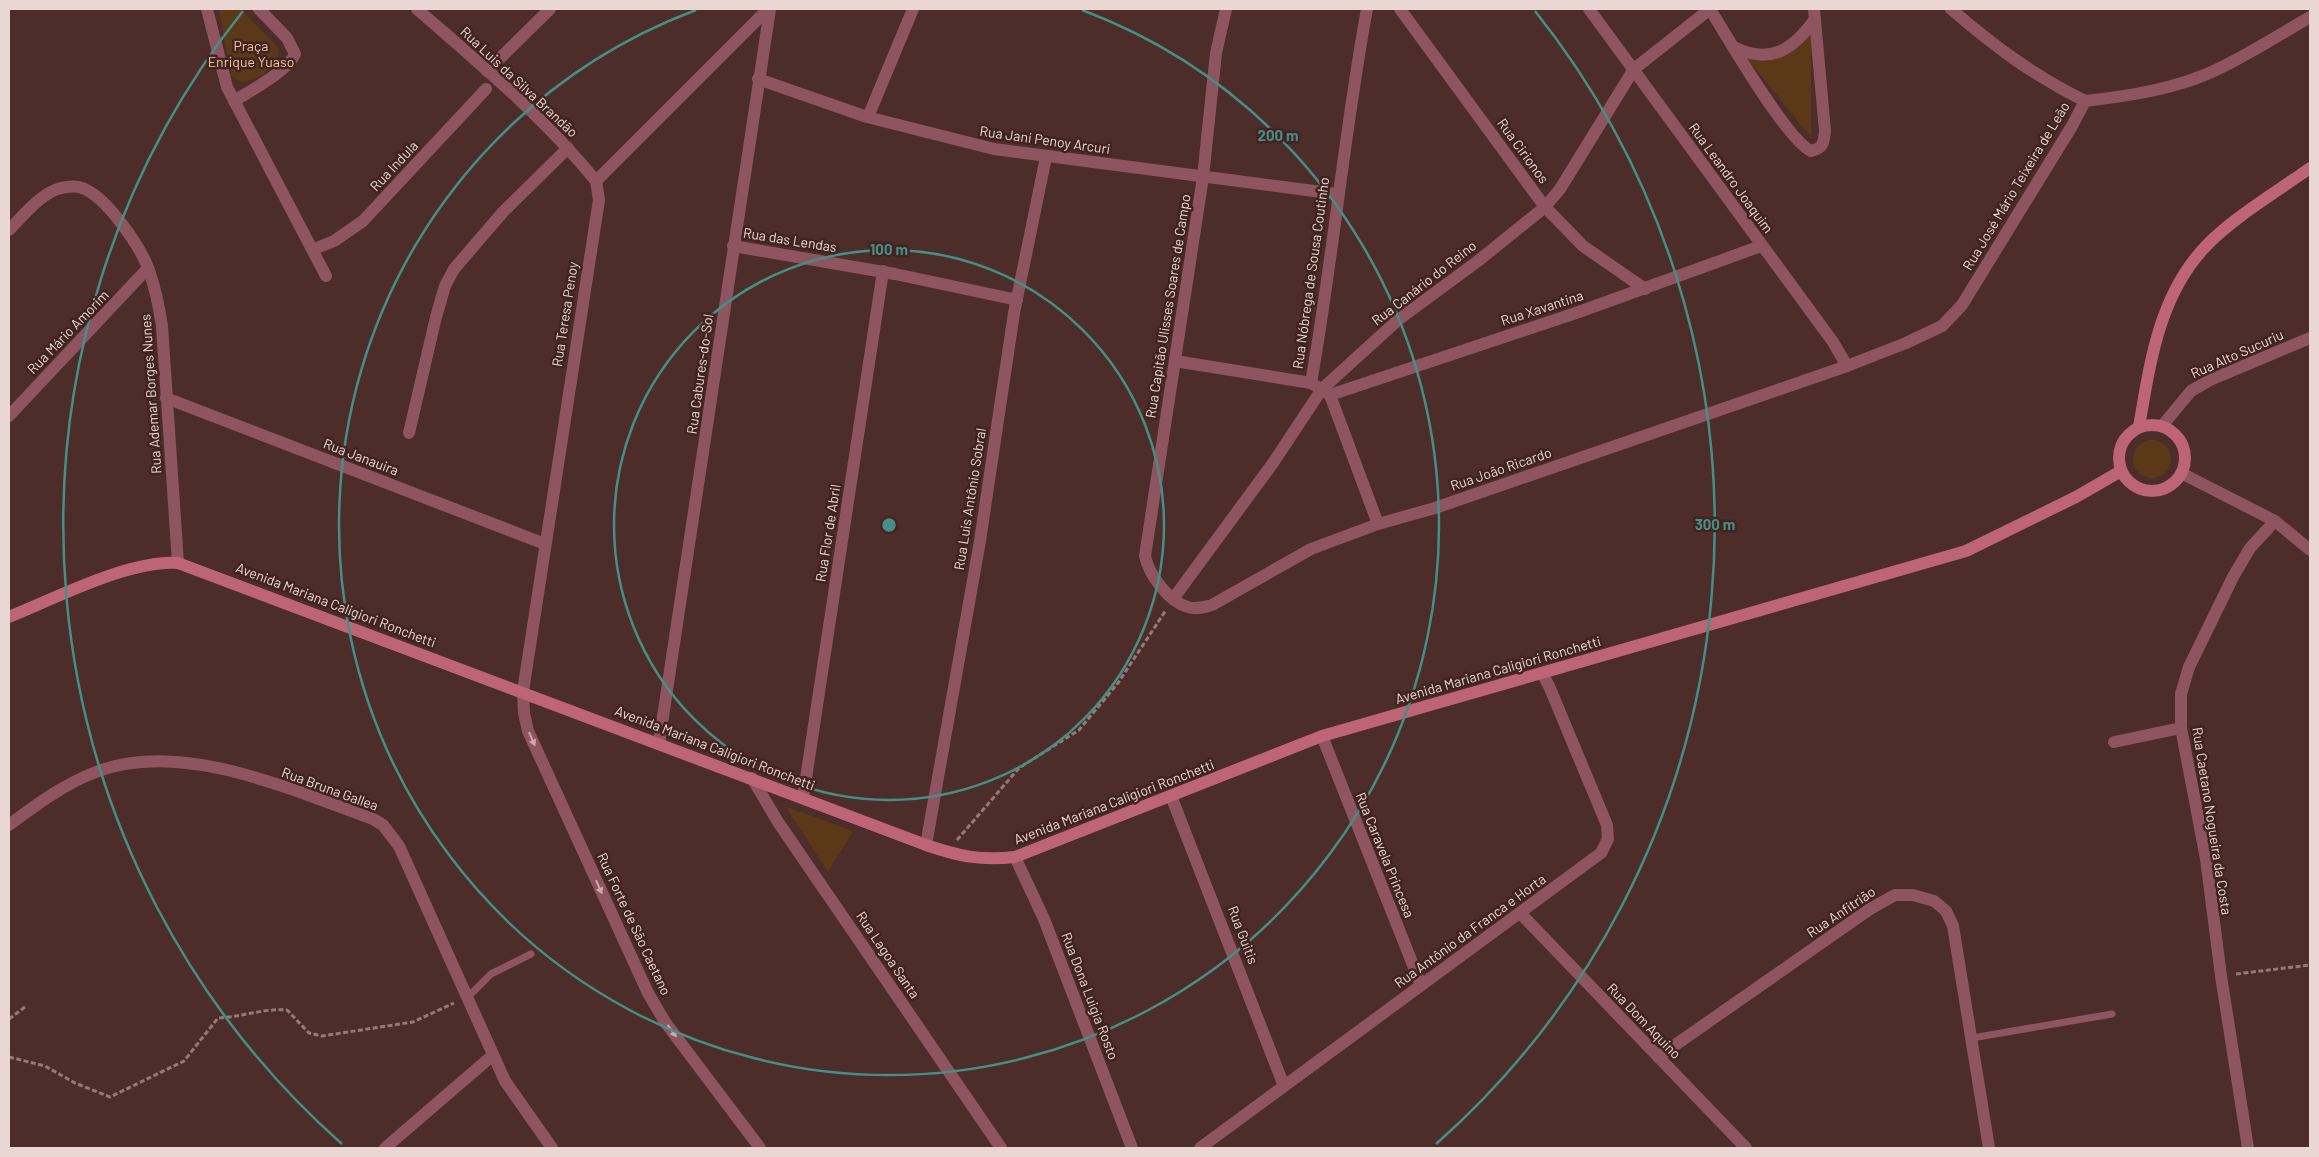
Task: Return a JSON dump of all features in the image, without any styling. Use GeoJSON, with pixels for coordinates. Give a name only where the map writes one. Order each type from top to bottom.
{"type":"FeatureCollection","features":[{"type":"Feature","properties":{"kind":"street"},"geometry":{"type":"LineString","coordinates":[[207,9],[223,75],[234,101],[314,249],[326,276]]}},
{"type":"Feature","properties":{"kind":"street"},"geometry":{"type":"LineString","coordinates":[[234,101],[270,78],[292,59],[294,54],[287,38],[259,9]]}},
{"type":"Feature","properties":{"kind":"street","name":"Rua Luis da Silva Brandão"},"geometry":{"type":"LineString","coordinates":[[417,9],[487,71],[568,148],[596,181]]}},
{"type":"Feature","properties":{"kind":"street"},"geometry":{"type":"LineString","coordinates":[[487,71],[550,9]]}},
{"type":"Feature","properties":{"kind":"street"},"geometry":{"type":"LineString","coordinates":[[596,181],[769,9]]}},
{"type":"Feature","properties":{"kind":"street","name":"Rua Cabures-do-Sol"},"geometry":{"type":"LineString","coordinates":[[658,743],[769,9]]}},
{"type":"Feature","properties":{"kind":"street"},"geometry":{"type":"LineString","coordinates":[[868,117],[914,9]]}},
{"type":"Feature","properties":{"kind":"street","name":"Rua Capitão Ulisses Soares de Campo"},"geometry":{"type":"LineString","coordinates":[[1173,599],[1152,574],[1145,556],[1203,176],[1216,53],[1226,9]]}},
{"type":"Feature","properties":{"kind":"street","name":"Rua Nóbrega de Sousa Coutinho"},"geometry":{"type":"LineString","coordinates":[[1326,392],[1311,383],[1330,258],[1337,194],[1367,9]]}},
{"type":"Feature","properties":{"kind":"street","name":"Rua Cirionos"},"geometry":{"type":"LineString","coordinates":[[1400,9],[1545,207],[1583,246],[1645,288]]}},
{"type":"Feature","properties":{"kind":"street","name":"Rua Leandro Joaquim"},"geometry":{"type":"LineString","coordinates":[[1590,9],[1761,246],[1833,342],[1847,366]]}},
{"type":"Feature","properties":{"kind":"street"},"geometry":{"type":"LineString","coordinates":[[1710,9],[1802,147],[1811,152],[1819,149],[1824,142],[1825,131],[1815,14]]}},
{"type":"Feature","properties":{"kind":"street","name":"Rua Canário do Reino"},"geometry":{"type":"LineString","coordinates":[[1173,599],[1326,392],[1398,320],[1478,261],[1545,207],[1560,189],[1634,69],[1710,9]]}},
{"type":"Feature","properties":{"kind":"street"},"geometry":{"type":"LineString","coordinates":[[1951,9],[2003,51],[2047,82],[2085,100]]}},
{"type":"Feature","properties":{"kind":"street"},"geometry":{"type":"LineString","coordinates":[[1733,46],[1750,55],[1768,55],[1784,51],[1804,35],[1815,14]]}},
{"type":"Feature","properties":{"kind":"street","name":"Rua José Mário Teixeira de Leão"},"geometry":{"type":"LineString","coordinates":[[1847,366],[1906,343],[1942,326],[1962,305],[2072,126],[2085,100],[2113,98],[2185,82],[2224,66],[2310,17]]}},
{"type":"Feature","properties":{"kind":"street","name":"Rua Jani Penoy Arcuri"},"geometry":{"type":"LineString","coordinates":[[758,79],[868,117],[949,140],[1046,157],[1337,194]]}},
{"type":"Feature","properties":{"kind":"street","name":"Rua Indula"},"geometry":{"type":"LineString","coordinates":[[314,249],[334,241],[363,221],[486,88]]}},
{"type":"Feature","properties":{"kind":"street"},"geometry":{"type":"LineString","coordinates":[[409,433],[438,310],[445,286],[454,269],[503,212],[568,148]]}},
{"type":"Feature","properties":{"kind":"street","name":"Rua Luis Antônio Sobral"},"geometry":{"type":"LineString","coordinates":[[926,845],[974,577],[1017,300],[1046,157]]}},
{"type":"Feature","properties":{"kind":"street"},"geometry":{"type":"LineString","coordinates":[[2139,427],[2158,330],[2164,311],[2185,272],[2208,244],[2310,168]]}},
{"type":"Feature","properties":{"kind":"street","name":"Rua Teresa Penoy"},"geometry":{"type":"LineString","coordinates":[[522,691],[599,200],[596,181]]}},
{"type":"Feature","properties":{"kind":"street","name":"Rua Ademar Borges Nunes"},"geometry":{"type":"LineString","coordinates":[[9,230],[55,190],[68,187],[82,188],[97,198],[118,218],[132,236],[148,268],[158,300],[162,326],[178,563]]}},
{"type":"Feature","properties":{"kind":"street","name":"Rua das Lendas"},"geometry":{"type":"LineString","coordinates":[[734,246],[882,271],[1017,300]]}},
{"type":"Feature","properties":{"kind":"street","name":"Rua Xavantina"},"geometry":{"type":"LineString","coordinates":[[1326,392],[1645,288],[1761,246]]}},
{"type":"Feature","properties":{"kind":"street","name":"Rua Mário Amorim"},"geometry":{"type":"LineString","coordinates":[[9,416],[148,268]]}},
{"type":"Feature","properties":{"kind":"street","name":"Rua Flor de Abril"},"geometry":{"type":"LineString","coordinates":[[803,798],[882,271]]}},
{"type":"Feature","properties":{"kind":"street","name":"Rua Alto Sucuriu"},"geometry":{"type":"LineString","coordinates":[[2162,426],[2191,391],[2210,380],[2310,338]]}},
{"type":"Feature","properties":{"kind":"street"},"geometry":{"type":"LineString","coordinates":[[1175,361],[1311,383]]}},
{"type":"Feature","properties":{"kind":"street","name":"Rua João Ricardo"},"geometry":{"type":"LineString","coordinates":[[1173,599],[1188,608],[1212,605],[1311,549],[1378,524],[1453,502],[1847,366]]}},
{"type":"Feature","properties":{"kind":"street"},"geometry":{"type":"LineString","coordinates":[[1326,392],[1378,524]]}},
{"type":"Feature","properties":{"kind":"street","name":"Rua Janauira"},"geometry":{"type":"LineString","coordinates":[[166,398],[545,544]]}},
{"type":"Feature","properties":{"kind":"street"},"geometry":{"type":"LineString","coordinates":[[2150,425],[2162,426],[2180,440],[2185,462],[2181,473],[2175,482],[2156,491],[2135,486],[2121,471],[2119,458],[2121,446],[2128,435],[2139,427],[2150,425]]}},
{"type":"Feature","properties":{"kind":"street","name":"Avenida Mariana Caligiori Ronchetti"},"geometry":{"type":"LineString","coordinates":[[9,618],[117,574],[152,564],[178,563],[522,691],[926,845],[983,860],[1015,857],[1322,736],[1966,551],[2076,497],[2121,471]]}},
{"type":"Feature","properties":{"kind":"street"},"geometry":{"type":"LineString","coordinates":[[2181,473],[2274,521],[2310,550]]}},
{"type":"Feature","properties":{"kind":"street","name":"Rua Caetano Nogueira da Costa"},"geometry":{"type":"LineString","coordinates":[[2248,1148],[2221,976],[2206,859],[2181,728],[2181,694],[2189,667],[2233,577],[2250,548],[2274,521]]}},
{"type":"Feature","properties":{"kind":"street","name":"Rua Antônio da Franca e Horta"},"geometry":{"type":"LineString","coordinates":[[1200,1148],[1421,985],[1521,914],[1601,853],[1608,839],[1607,825],[1542,673]]}},
{"type":"Feature","properties":{"kind":"street","name":"Rua Forte de São Caetano"},"geometry":{"type":"LineString","coordinates":[[522,691],[528,731],[648,993],[664,1022],[760,1148]]}},
{"type":"Feature","properties":{"kind":"street"},"geometry":{"type":"LineString","coordinates":[[2114,742],[2181,728]]}},
{"type":"Feature","properties":{"kind":"street","name":"Rua Caravela Princesa"},"geometry":{"type":"LineString","coordinates":[[1322,736],[1421,985]]}},
{"type":"Feature","properties":{"kind":"street","name":"Rua Bruna Gallea"},"geometry":{"type":"LineString","coordinates":[[9,825],[39,803],[97,772],[122,764],[145,762],[212,766],[241,773],[373,818],[383,825],[399,846],[493,1055],[515,1098],[552,1148]]}},
{"type":"Feature","properties":{"kind":"street","name":"Rua Lagoa Santa"},"geometry":{"type":"LineString","coordinates":[[752,778],[778,822],[1001,1148]]}},
{"type":"Feature","properties":{"kind":"street","name":"Rua Guitis"},"geometry":{"type":"LineString","coordinates":[[1171,796],[1284,1086]]}},
{"type":"Feature","properties":{"kind":"street","name":"Rua Dona Luigia Rosto"},"geometry":{"type":"LineString","coordinates":[[1015,857],[1044,920],[1132,1148]]}},
{"type":"Feature","properties":{"kind":"street","name":"Rua Anfitrião"},"geometry":{"type":"LineString","coordinates":[[1658,1058],[1870,909],[1895,895],[1913,895],[1934,901],[1946,911],[1953,926],[1989,1148]]}},
{"type":"Feature","properties":{"kind":"street","name":"Rua Dom Aquino"},"geometry":{"type":"LineString","coordinates":[[1521,914],[1746,1148]]}},
{"type":"Feature","properties":{"kind":"street"},"geometry":{"type":"LineString","coordinates":[[385,1148],[493,1055]]}},
{"type":"Feature","properties":{"kind":"lane"},"geometry":{"type":"LineString","coordinates":[[468,997],[491,974],[532,954]]}},
{"type":"Feature","properties":{"kind":"lane"},"geometry":{"type":"LineString","coordinates":[[1972,1038],[2112,1014]]}},
{"type":"Feature","properties":{"kind":"path"},"geometry":{"type":"LineString","coordinates":[[947,852],[1020,768],[1079,730],[1118,684],[1173,599]]}},
{"type":"Feature","properties":{"kind":"path"},"geometry":{"type":"LineString","coordinates":[[2221,976],[2310,965]]}},
{"type":"Feature","properties":{"kind":"path"},"geometry":{"type":"LineString","coordinates":[[9,1056],[45,1066],[75,1083],[110,1097],[184,1061],[218,1018],[235,1017],[259,1010],[287,1010],[309,1033],[322,1036],[413,1022],[468,997]]}},
{"type":"Feature","properties":{"kind":"path"},"geometry":{"type":"LineString","coordinates":[[9,1019],[25,1007]]}},
{"type":"Feature","properties":{"kind":"green space","name":"Praça Enrique Yuaso"},"geometry":{"type":"Polygon","coordinates":[[[219,9],[241,9],[278,48],[278,55],[273,67],[255,78],[242,82],[231,76],[219,9]]]}},
{"type":"Feature","properties":{"kind":"green space"},"geometry":{"type":"Polygon","coordinates":[[[1811,34],[1811,137],[1748,60],[1767,60],[1783,55],[1797,47],[1811,34]]]}},
{"type":"Feature","properties":{"kind":"green space"},"geometry":{"type":"Polygon","coordinates":[[[2152,440],[2166,445],[2171,459],[2166,473],[2152,478],[2138,473],[2133,459],[2138,445],[2152,440]]]}},
{"type":"Feature","properties":{"kind":"green space"},"geometry":{"type":"Polygon","coordinates":[[[786,807],[853,831],[828,872],[786,807]]]}}]}
